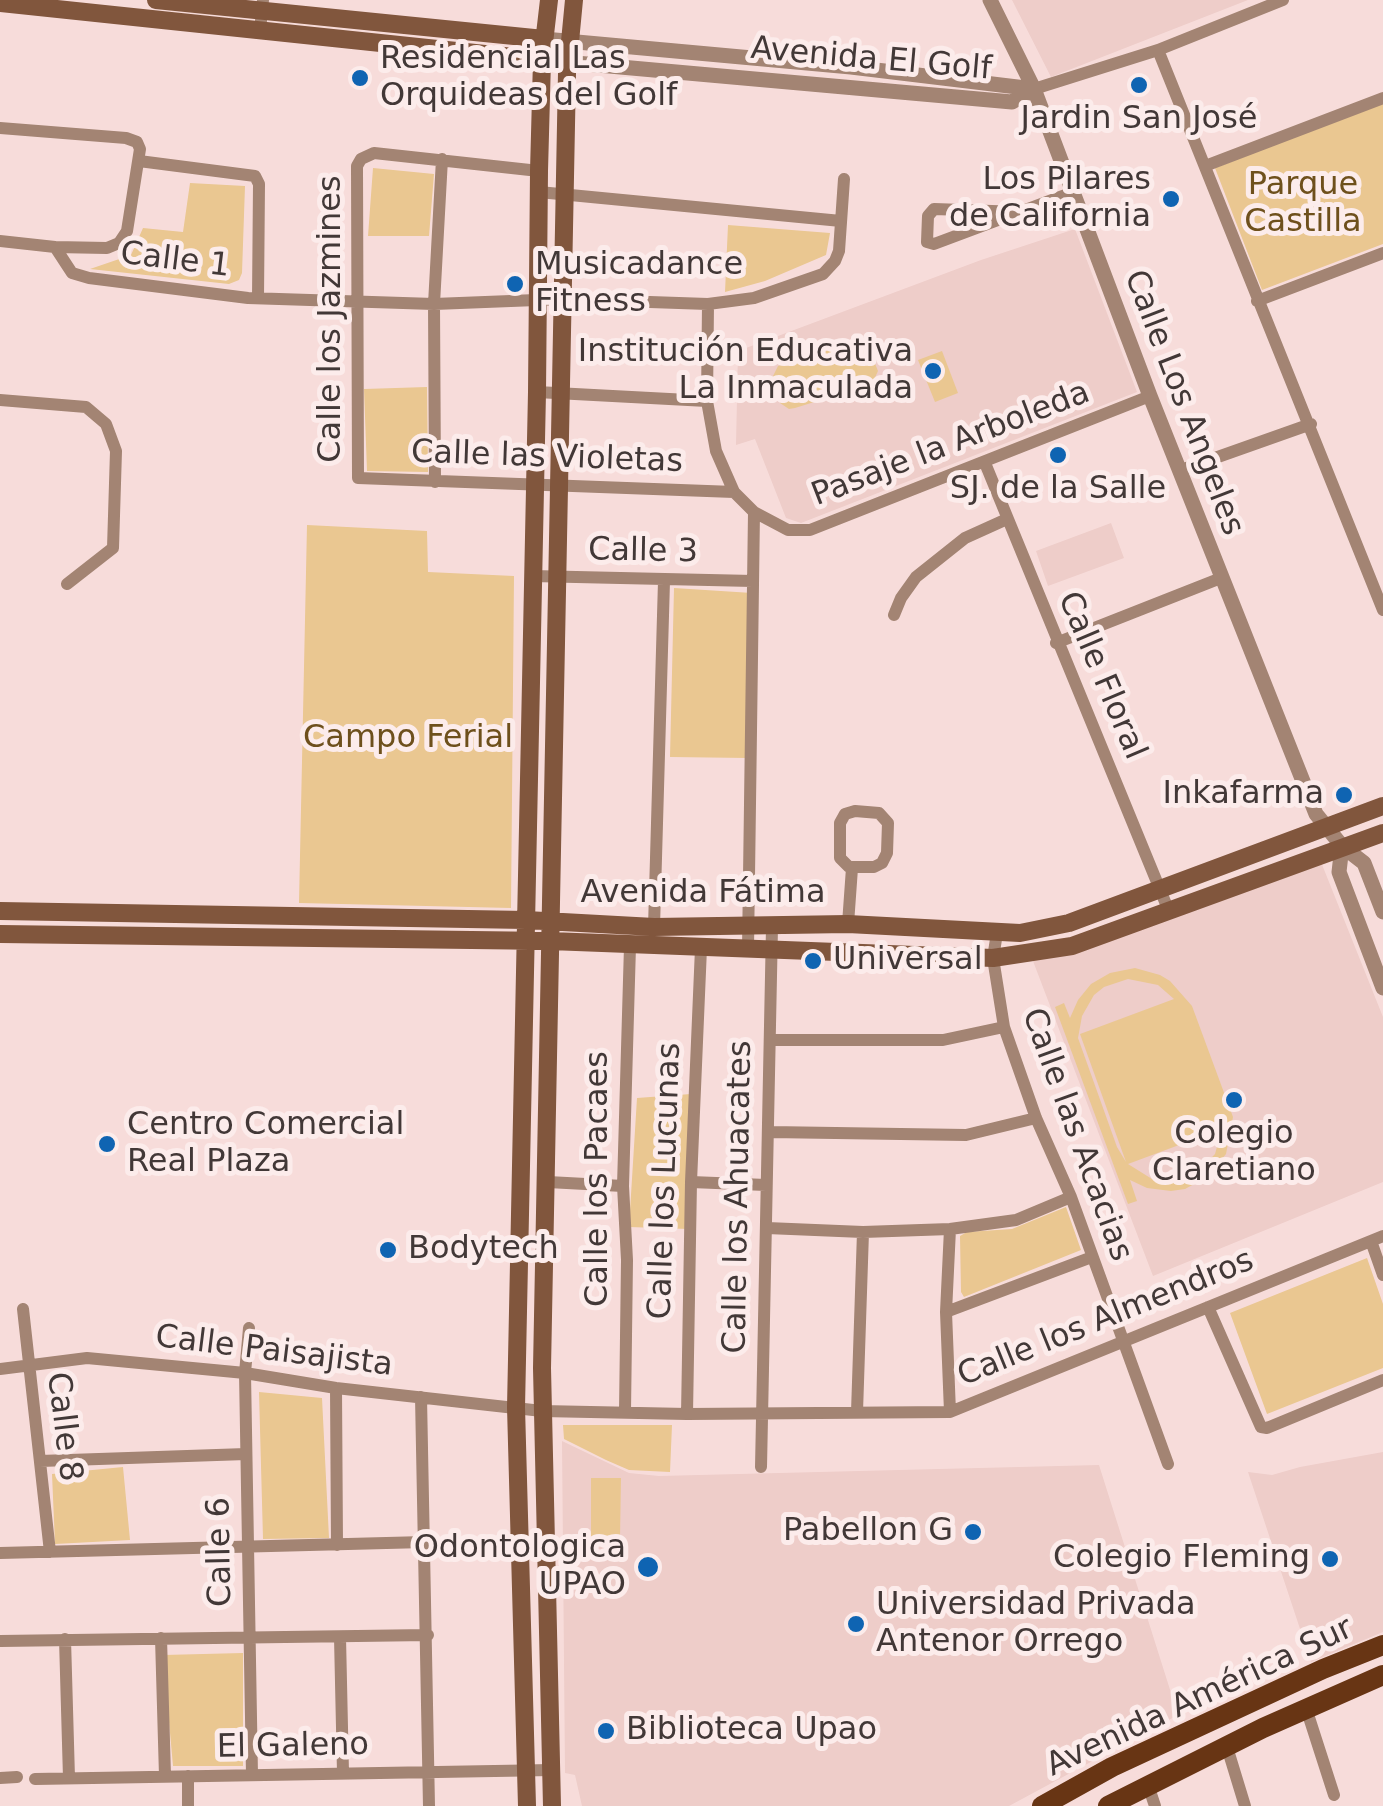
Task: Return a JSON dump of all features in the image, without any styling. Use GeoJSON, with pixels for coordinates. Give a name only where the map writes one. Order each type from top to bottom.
{"type":"FeatureCollection","features":[{"type":"Feature","properties":{"kind":"main road","name":"Avenida El Golf"},"geometry":{"type":"LineString","coordinates":[[156,0],[262,5],[544,39]]}},
{"type":"Feature","properties":{"kind":"main road"},"geometry":{"type":"LineString","coordinates":[[528,1806],[516,1407],[538,171],[548,0]]}},
{"type":"Feature","properties":{"kind":"main road"},"geometry":{"type":"LineString","coordinates":[[552,1806],[542,1368],[567,62],[574,0]]}},
{"type":"Feature","properties":{"kind":"main road","name":"Avenida El Golf"},"geometry":{"type":"LineString","coordinates":[[0,4],[542,60]]}},
{"type":"Feature","properties":{"kind":"main road"},"geometry":{"type":"LineString","coordinates":[[359,40],[361,19]]}},
{"type":"Feature","properties":{"kind":"main road","name":"Avenida Fátima"},"geometry":{"type":"LineString","coordinates":[[0,934],[527,942],[550,932],[848,924],[1020,933],[1070,923],[1383,806]]}},
{"type":"Feature","properties":{"kind":"main road","name":"Avenida Fátima"},"geometry":{"type":"LineString","coordinates":[[0,911],[526,920],[550,932],[630,946],[993,958],[1072,946],[1383,834]]}},
{"type":"Feature","properties":{"kind":"main road"},"geometry":{"type":"LineString","coordinates":[[74,937],[75,913]]}},
{"type":"Feature","properties":{"kind":"main road"},"geometry":{"type":"LineString","coordinates":[[296,961],[298,916]]}},
{"type":"Feature","properties":{"kind":"main road"},"geometry":{"type":"LineString","coordinates":[[525,1012],[532,1006],[544,1007],[549,1014]]}},
{"type":"Feature","properties":{"kind":"main road"},"geometry":{"type":"LineString","coordinates":[[520,1283],[531,1295],[545,1287]]}},
{"type":"Feature","properties":{"kind":"main road"},"geometry":{"type":"LineString","coordinates":[[518,1322],[535,1329],[536,1362],[542,1368]]}},
{"type":"Feature","properties":{"kind":"main road","name":"Avenida América Sur"},"geometry":{"type":"LineString","coordinates":[[1042,1806],[1112,1767],[1323,1669],[1383,1646]]}},
{"type":"Feature","properties":{"kind":"main road","name":"Avenida América Sur"},"geometry":{"type":"LineString","coordinates":[[1108,1806],[1306,1708],[1383,1675]]}},
{"type":"Feature","properties":{"kind":"street"},"geometry":{"type":"LineString","coordinates":[[155,20],[156,0]]}},
{"type":"Feature","properties":{"kind":"street","name":"Calle Los Angeles"},"geometry":{"type":"LineString","coordinates":[[990,0],[1034,89],[1150,396],[1316,814],[1342,846],[1364,863],[1383,912]]}},
{"type":"Feature","properties":{"kind":"street"},"geometry":{"type":"LineString","coordinates":[[1034,89],[1158,50],[1282,0]]}},
{"type":"Feature","properties":{"kind":"street"},"geometry":{"type":"LineString","coordinates":[[260,31],[262,5]]}},
{"type":"Feature","properties":{"kind":"street","name":"Avenida El Golf"},"geometry":{"type":"LineString","coordinates":[[544,39],[851,67],[1034,89]]}},
{"type":"Feature","properties":{"kind":"street"},"geometry":{"type":"LineString","coordinates":[[1158,50],[1383,610]]}},
{"type":"Feature","properties":{"kind":"street","name":"Avenida El Golf"},"geometry":{"type":"LineString","coordinates":[[542,60],[1012,102],[1034,89]]}},
{"type":"Feature","properties":{"kind":"street"},"geometry":{"type":"LineString","coordinates":[[850,89],[851,67]]}},
{"type":"Feature","properties":{"kind":"street"},"geometry":{"type":"LineString","coordinates":[[1205,166],[1383,98]]}},
{"type":"Feature","properties":{"kind":"street"},"geometry":{"type":"LineString","coordinates":[[0,128],[137,142],[140,149],[127,231],[120,242],[108,248],[0,240]]}},
{"type":"Feature","properties":{"kind":"street","name":"Calle los Jazmines"},"geometry":{"type":"LineString","coordinates":[[358,478],[361,159],[374,153],[538,171]]}},
{"type":"Feature","properties":{"kind":"street"},"geometry":{"type":"LineString","coordinates":[[436,482],[434,304],[442,159]]}},
{"type":"Feature","properties":{"kind":"street"},"geometry":{"type":"LineString","coordinates":[[139,162],[255,176],[259,184],[258,298]]}},
{"type":"Feature","properties":{"kind":"street","name":"Calle 1"},"geometry":{"type":"LineString","coordinates":[[54,246],[72,273],[89,278],[258,298],[434,304],[562,299],[708,304],[754,298],[823,274],[839,251],[844,180]]}},
{"type":"Feature","properties":{"kind":"street"},"geometry":{"type":"LineString","coordinates":[[539,192],[841,222]]}},
{"type":"Feature","properties":{"kind":"street"},"geometry":{"type":"LineString","coordinates":[[1020,212],[934,210],[928,216],[926,242],[934,244],[1020,212],[1073,192]]}},
{"type":"Feature","properties":{"kind":"street"},"geometry":{"type":"LineString","coordinates":[[1258,300],[1381,258]]}},
{"type":"Feature","properties":{"kind":"street","name":"Pasaje la Arboleda"},"geometry":{"type":"LineString","coordinates":[[708,304],[708,401],[716,451],[734,492],[754,512],[788,530],[810,530],[1150,396]]}},
{"type":"Feature","properties":{"kind":"street"},"geometry":{"type":"LineString","coordinates":[[537,392],[708,401]]}},
{"type":"Feature","properties":{"kind":"street"},"geometry":{"type":"LineString","coordinates":[[0,400],[86,407],[106,424],[116,451],[112,548],[67,584]]}},
{"type":"Feature","properties":{"kind":"street"},"geometry":{"type":"LineString","coordinates":[[1180,470],[1310,424]]}},
{"type":"Feature","properties":{"kind":"street","name":"Calle Floral"},"geometry":{"type":"LineString","coordinates":[[985,464],[1168,909]]}},
{"type":"Feature","properties":{"kind":"street","name":"Calle las Violetas"},"geometry":{"type":"LineString","coordinates":[[358,478],[734,492]]}},
{"type":"Feature","properties":{"kind":"street"},"geometry":{"type":"LineString","coordinates":[[748,949],[754,512]]}},
{"type":"Feature","properties":{"kind":"street"},"geometry":{"type":"LineString","coordinates":[[894,615],[916,577],[966,538],[1007,518]]}},
{"type":"Feature","properties":{"kind":"street","name":"Calle 3"},"geometry":{"type":"LineString","coordinates":[[532,576],[753,581]]}},
{"type":"Feature","properties":{"kind":"street"},"geometry":{"type":"LineString","coordinates":[[1056,643],[1222,578]]}},
{"type":"Feature","properties":{"kind":"street"},"geometry":{"type":"LineString","coordinates":[[654,928],[664,581]]}},
{"type":"Feature","properties":{"kind":"street"},"geometry":{"type":"LineString","coordinates":[[855,812],[884,816],[888,827],[885,859],[874,867],[852,868],[839,856],[842,818],[855,812]]}},
{"type":"Feature","properties":{"kind":"street"},"geometry":{"type":"LineString","coordinates":[[1342,846],[1339,872],[1383,988]]}},
{"type":"Feature","properties":{"kind":"street"},"geometry":{"type":"LineString","coordinates":[[848,924],[852,868]]}},
{"type":"Feature","properties":{"kind":"street","name":"Calle los Ahuacates"},"geometry":{"type":"LineString","coordinates":[[761,1467],[772,928]]}},
{"type":"Feature","properties":{"kind":"street","name":"Calle las Acacias"},"geometry":{"type":"LineString","coordinates":[[997,933],[993,958],[1004,1028],[1168,1464]]}},
{"type":"Feature","properties":{"kind":"street","name":"Calle los Pacaes"},"geometry":{"type":"LineString","coordinates":[[625,1412],[627,1260],[623,1186],[630,946]]}},
{"type":"Feature","properties":{"kind":"street","name":"Calle los Lucunas"},"geometry":{"type":"LineString","coordinates":[[687,1414],[691,1182],[702,948]]}},
{"type":"Feature","properties":{"kind":"street"},"geometry":{"type":"LineString","coordinates":[[770,1040],[943,1040],[1004,1028]]}},
{"type":"Feature","properties":{"kind":"street"},"geometry":{"type":"LineString","coordinates":[[770,1132],[966,1136],[1036,1118]]}},
{"type":"Feature","properties":{"kind":"street"},"geometry":{"type":"LineString","coordinates":[[548,1182],[623,1186]]}},
{"type":"Feature","properties":{"kind":"street"},"geometry":{"type":"LineString","coordinates":[[691,1182],[766,1185]]}},
{"type":"Feature","properties":{"kind":"street"},"geometry":{"type":"LineString","coordinates":[[766,1228],[863,1232],[950,1229],[1016,1220],[1070,1197]]}},
{"type":"Feature","properties":{"kind":"street"},"geometry":{"type":"LineString","coordinates":[[950,1229],[946,1312],[950,1412]]}},
{"type":"Feature","properties":{"kind":"street"},"geometry":{"type":"LineString","coordinates":[[857,1412],[863,1232]]}},
{"type":"Feature","properties":{"kind":"street"},"geometry":{"type":"LineString","coordinates":[[1377,1239],[1383,1275]]}},
{"type":"Feature","properties":{"kind":"street","name":"Calle los Almendros"},"geometry":{"type":"LineString","coordinates":[[542,1411],[950,1412],[1377,1239]]}},
{"type":"Feature","properties":{"kind":"street"},"geometry":{"type":"LineString","coordinates":[[946,1312],[1092,1257]]}},
{"type":"Feature","properties":{"kind":"street"},"geometry":{"type":"LineString","coordinates":[[1208,1307],[1262,1427],[1383,1380]]}},
{"type":"Feature","properties":{"kind":"street","name":"Calle 8"},"geometry":{"type":"LineString","coordinates":[[22,1310],[50,1552]]}},
{"type":"Feature","properties":{"kind":"street","name":"Calle 6"},"geometry":{"type":"LineString","coordinates":[[249,1328],[245,1373],[252,1775]]}},
{"type":"Feature","properties":{"kind":"street","name":"Calle Paisajista"},"geometry":{"type":"LineString","coordinates":[[0,1370],[87,1358],[245,1373],[336,1388],[542,1411]]}},
{"type":"Feature","properties":{"kind":"street"},"geometry":{"type":"LineString","coordinates":[[336,1388],[337,1544]]}},
{"type":"Feature","properties":{"kind":"street"},"geometry":{"type":"LineString","coordinates":[[422,1396],[429,1806]]}},
{"type":"Feature","properties":{"kind":"street"},"geometry":{"type":"LineString","coordinates":[[40,1461],[246,1454]]}},
{"type":"Feature","properties":{"kind":"street"},"geometry":{"type":"LineString","coordinates":[[0,1552],[426,1542]]}},
{"type":"Feature","properties":{"kind":"street"},"geometry":{"type":"LineString","coordinates":[[0,1641],[428,1635]]}},
{"type":"Feature","properties":{"kind":"street"},"geometry":{"type":"LineString","coordinates":[[340,1637],[343,1774]]}},
{"type":"Feature","properties":{"kind":"street"},"geometry":{"type":"LineString","coordinates":[[161,1638],[166,1776]]}},
{"type":"Feature","properties":{"kind":"street"},"geometry":{"type":"LineString","coordinates":[[66,1639],[69,1778]]}},
{"type":"Feature","properties":{"kind":"street"},"geometry":{"type":"LineString","coordinates":[[1306,1708],[1334,1796]]}},
{"type":"Feature","properties":{"kind":"street"},"geometry":{"type":"LineString","coordinates":[[1227,1747],[1245,1806]]}},
{"type":"Feature","properties":{"kind":"street","name":"El Galeno"},"geometry":{"type":"LineString","coordinates":[[35,1779],[552,1770]]}},
{"type":"Feature","properties":{"kind":"street"},"geometry":{"type":"LineString","coordinates":[[188,1776],[188,1806]]}},
{"type":"Feature","properties":{"kind":"street"},"geometry":{"type":"LineString","coordinates":[[0,1778],[17,1777]]}},
{"type":"Feature","properties":{"kind":"street"},"geometry":{"type":"LineString","coordinates":[[1148,1785],[1155,1806]]}},
{"type":"Feature","properties":{"kind":"shaded area"},"geometry":{"type":"Polygon","coordinates":[[[1012,0],[1248,0],[1051,77],[1012,0]]]}},
{"type":"Feature","properties":{"kind":"shaded area","name":"Institución Educativa La Inmaculada"},"geometry":{"type":"Polygon","coordinates":[[[1075,229],[1137,392],[801,523],[786,518],[755,439],[736,445],[738,351],[1075,229]]]}},
{"type":"Feature","properties":{"kind":"shaded area"},"geometry":{"type":"Polygon","coordinates":[[[1111,523],[1124,558],[1048,586],[1036,551],[1111,523]]]}},
{"type":"Feature","properties":{"kind":"shaded area","name":"Colegio Claretiano"},"geometry":{"type":"Polygon","coordinates":[[[1321,862],[1383,1017],[1383,1182],[1153,1276],[1033,961],[1321,862]]]}},
{"type":"Feature","properties":{"kind":"shaded area","name":"Universidad Privada Antenor Orrego"},"geometry":{"type":"Polygon","coordinates":[[[562,1441],[629,1473],[659,1476],[1099,1465],[1178,1715],[1009,1806],[582,1806],[575,1775],[565,1773],[562,1441]]]}},
{"type":"Feature","properties":{"kind":"shaded area","name":"Colegio Fleming"},"geometry":{"type":"Polygon","coordinates":[[[1383,1452],[1383,1632],[1311,1662],[1248,1472],[1272,1475],[1383,1452]]]}},
{"type":"Feature","properties":{"kind":"green space","name":"Parque Castilla"},"geometry":{"type":"Polygon","coordinates":[[[1383,103],[1383,244],[1262,290],[1215,168],[1383,103]]]}},
{"type":"Feature","properties":{"kind":"green space"},"geometry":{"type":"Polygon","coordinates":[[[373,168],[434,174],[429,236],[368,236],[373,168]]]}},
{"type":"Feature","properties":{"kind":"green space"},"geometry":{"type":"Polygon","coordinates":[[[190,183],[245,186],[239,280],[229,284],[90,269],[131,255],[143,228],[183,232],[190,183]]]}},
{"type":"Feature","properties":{"kind":"green space"},"geometry":{"type":"Polygon","coordinates":[[[728,225],[830,233],[826,255],[765,281],[725,292],[728,225]]]}},
{"type":"Feature","properties":{"kind":"green space"},"geometry":{"type":"Polygon","coordinates":[[[858,341],[868,346],[878,371],[872,384],[795,408],[780,403],[773,376],[778,366],[858,341]]]}},
{"type":"Feature","properties":{"kind":"green space"},"geometry":{"type":"Polygon","coordinates":[[[942,351],[958,393],[935,402],[918,360],[942,351]]]}},
{"type":"Feature","properties":{"kind":"green space"},"geometry":{"type":"Polygon","coordinates":[[[427,387],[428,472],[367,471],[364,389],[427,387]]]}},
{"type":"Feature","properties":{"kind":"green space","name":"Campo Ferial"},"geometry":{"type":"Polygon","coordinates":[[[307,525],[427,531],[428,572],[514,576],[511,908],[299,903],[307,525]]]}},
{"type":"Feature","properties":{"kind":"green space"},"geometry":{"type":"Polygon","coordinates":[[[674,588],[752,593],[748,758],[670,757],[674,588]]]}},
{"type":"Feature","properties":{"kind":"green space"},"geometry":{"type":"Polygon","coordinates":[[[1135,968],[1160,975],[1192,1006],[1233,1117],[1226,1154],[1207,1177],[1185,1189],[1171,1191],[1147,1188],[1130,1180],[1137,1201],[1128,1204],[1055,1007],[1064,1003],[1070,1018],[1091,984],[1110,973],[1135,968]],[[1128,979],[1094,995],[1082,1016],[1078,1038],[1126,1162],[1080,1034],[1174,999],[1158,985],[1128,979]],[[1222,1129],[1128,1164],[1152,1179],[1184,1179],[1200,1170],[1215,1154],[1222,1129]]]}},
{"type":"Feature","properties":{"kind":"green space"},"geometry":{"type":"Polygon","coordinates":[[[691,1094],[688,1229],[629,1227],[637,1098],[691,1094]]]}},
{"type":"Feature","properties":{"kind":"green space"},"geometry":{"type":"Polygon","coordinates":[[[1066,1207],[1081,1250],[964,1297],[960,1236],[967,1232],[1012,1229],[1066,1207]]]}},
{"type":"Feature","properties":{"kind":"green space"},"geometry":{"type":"Polygon","coordinates":[[[1367,1258],[1383,1304],[1383,1368],[1267,1414],[1230,1313],[1367,1258]]]}},
{"type":"Feature","properties":{"kind":"green space"},"geometry":{"type":"Polygon","coordinates":[[[259,1392],[322,1398],[329,1538],[263,1539],[259,1392]]]}},
{"type":"Feature","properties":{"kind":"green space"},"geometry":{"type":"Polygon","coordinates":[[[563,1425],[672,1425],[670,1472],[629,1470],[606,1460],[564,1439],[563,1425]]]}},
{"type":"Feature","properties":{"kind":"green space"},"geometry":{"type":"Polygon","coordinates":[[[123,1467],[130,1540],[55,1544],[52,1474],[123,1467]]]}},
{"type":"Feature","properties":{"kind":"green space"},"geometry":{"type":"Polygon","coordinates":[[[591,1478],[621,1478],[620,1538],[591,1538],[591,1478]]]}},
{"type":"Feature","properties":{"kind":"green space"},"geometry":{"type":"Polygon","coordinates":[[[243,1653],[243,1766],[173,1766],[163,1655],[243,1653]]]}},
{"type":"Feature","properties":{"kind":"place","name":"Residencial Las Orquideas del Golf"},"geometry":{"type":"Point","coordinates":[360,78]}},
{"type":"Feature","properties":{"kind":"place","name":"Jardin San José"},"geometry":{"type":"Point","coordinates":[1139,85]}},
{"type":"Feature","properties":{"kind":"place","name":"Los Pilares de California"},"geometry":{"type":"Point","coordinates":[1171,199]}},
{"type":"Feature","properties":{"kind":"place","name":"Musicadance Fitness"},"geometry":{"type":"Point","coordinates":[515,284]}},
{"type":"Feature","properties":{"kind":"place","name":"Institución Educativa La Inmaculada"},"geometry":{"type":"Point","coordinates":[933,371]}},
{"type":"Feature","properties":{"kind":"place","name":"SJ. de la Salle"},"geometry":{"type":"Point","coordinates":[1058,455]}},
{"type":"Feature","properties":{"kind":"place","name":"Inkafarma"},"geometry":{"type":"Point","coordinates":[1344,795]}},
{"type":"Feature","properties":{"kind":"place","name":"Universal"},"geometry":{"type":"Point","coordinates":[813,961]}},
{"type":"Feature","properties":{"kind":"place","name":"Colegio Claretiano"},"geometry":{"type":"Point","coordinates":[1234,1100]}},
{"type":"Feature","properties":{"kind":"place","name":"Centro Comercial Real Plaza"},"geometry":{"type":"Point","coordinates":[107,1144]}},
{"type":"Feature","properties":{"kind":"place","name":"Bodytech"},"geometry":{"type":"Point","coordinates":[388,1250]}},
{"type":"Feature","properties":{"kind":"place","name":"Pabellon G"},"geometry":{"type":"Point","coordinates":[973,1532]}},
{"type":"Feature","properties":{"kind":"place","name":"Colegio Fleming"},"geometry":{"type":"Point","coordinates":[1330,1559]}},
{"type":"Feature","properties":{"kind":"place","name":"Odontologica UPAO"},"geometry":{"type":"Point","coordinates":[648,1567]}},
{"type":"Feature","properties":{"kind":"place","name":"Universidad Privada Antenor Orrego"},"geometry":{"type":"Point","coordinates":[856,1624]}},
{"type":"Feature","properties":{"kind":"place","name":"Biblioteca Upao"},"geometry":{"type":"Point","coordinates":[606,1731]}}]}
